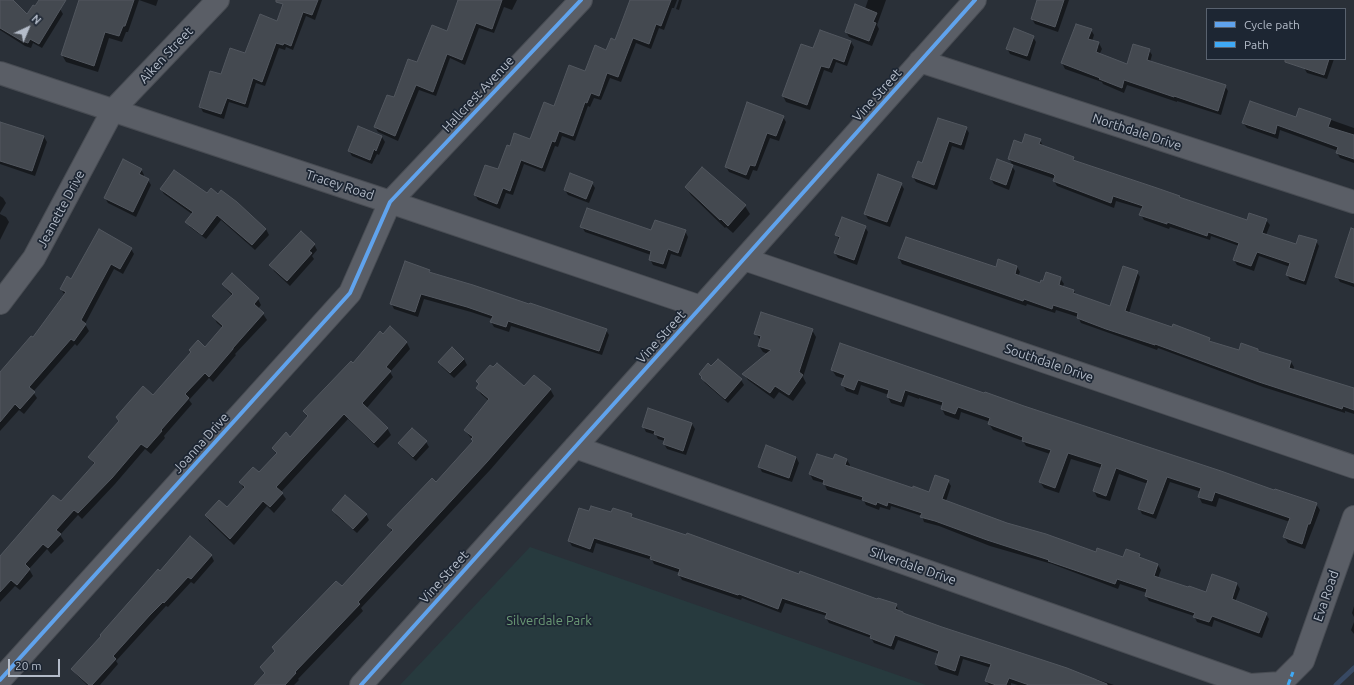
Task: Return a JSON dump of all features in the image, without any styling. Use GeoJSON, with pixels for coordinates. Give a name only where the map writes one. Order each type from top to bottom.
{"type":"FeatureCollection","features":[{"type":"Feature","properties":{"kind":"street","name":"Aiken Street"},"geometry":{"type":"LineString","coordinates":[[113,110],[218,0]]}},
{"type":"Feature","properties":{"kind":"street","name":"Hallcrest Avenue"},"geometry":{"type":"LineString","coordinates":[[390,202],[581,0]]}},
{"type":"Feature","properties":{"kind":"street","name":"Vine Street"},"geometry":{"type":"LineString","coordinates":[[360,685],[701,307],[975,0]]}},
{"type":"Feature","properties":{"kind":"street","name":"Northdale Drive"},"geometry":{"type":"LineString","coordinates":[[920,62],[1354,202]]}},
{"type":"Feature","properties":{"kind":"street","name":"Tracey Road"},"geometry":{"type":"LineString","coordinates":[[0,73],[701,307]]}},
{"type":"Feature","properties":{"kind":"street","name":"Jeanette Drive"},"geometry":{"type":"LineString","coordinates":[[0,303],[34,258],[113,110]]}},
{"type":"Feature","properties":{"kind":"street","name":"Joanna Drive"},"geometry":{"type":"LineString","coordinates":[[0,680],[350,293],[390,202]]}},
{"type":"Feature","properties":{"kind":"street","name":"Southdale Drive"},"geometry":{"type":"LineString","coordinates":[[744,259],[1354,467]]}},
{"type":"Feature","properties":{"kind":"street","name":"Silverdale Drive"},"geometry":{"type":"LineString","coordinates":[[575,447],[1250,685],[1282,683],[1293,672]]}},
{"type":"Feature","properties":{"kind":"street","name":"Eva Road"},"geometry":{"type":"LineString","coordinates":[[1293,672],[1303,661],[1354,517]]}},
{"type":"Feature","properties":{"kind":"green space","name":"Silverdale Park"},"geometry":{"type":"Polygon","coordinates":[[[530,547],[926,685],[400,685],[530,547]]]}},
{"type":"Feature","properties":{"kind":"building"},"geometry":{"type":"Polygon","coordinates":[[[0,0],[13,0],[27,14],[33,5],[35,6],[39,0],[66,0],[39,44],[30,39],[28,43],[22,41],[0,28],[0,0]]]}},
{"type":"Feature","properties":{"kind":"building"},"geometry":{"type":"Polygon","coordinates":[[[79,0],[134,0],[125,26],[123,26],[119,36],[105,32],[94,66],[61,55],[79,0]]]}},
{"type":"Feature","properties":{"kind":"building"},"geometry":{"type":"Polygon","coordinates":[[[276,0],[318,0],[312,15],[303,12],[291,46],[284,43],[283,45],[276,43],[262,82],[253,78],[245,104],[227,98],[221,114],[199,107],[210,71],[221,74],[230,48],[245,53],[260,14],[277,21],[283,4],[276,2],[276,0]]]}},
{"type":"Feature","properties":{"kind":"building"},"geometry":{"type":"Polygon","coordinates":[[[458,0],[502,0],[492,29],[476,23],[462,60],[447,54],[433,92],[416,85],[395,136],[374,127],[387,95],[394,97],[408,59],[417,62],[432,25],[447,31],[458,0]]]}},
{"type":"Feature","properties":{"kind":"building"},"geometry":{"type":"Polygon","coordinates":[[[630,0],[671,0],[661,26],[656,24],[649,44],[633,38],[618,77],[607,73],[599,96],[591,93],[587,103],[585,102],[573,136],[559,131],[555,142],[552,141],[542,168],[521,160],[510,191],[503,188],[497,204],[474,195],[485,165],[498,169],[507,145],[510,146],[514,133],[530,139],[544,102],[554,106],[569,65],[585,71],[595,45],[606,50],[611,38],[615,40],[630,0]]]}},
{"type":"Feature","properties":{"kind":"building"},"geometry":{"type":"Polygon","coordinates":[[[1037,0],[1064,0],[1055,27],[1031,19],[1037,0]]]}},
{"type":"Feature","properties":{"kind":"building"},"geometry":{"type":"Polygon","coordinates":[[[855,4],[877,13],[873,22],[876,23],[869,41],[845,32],[855,4]]]}},
{"type":"Feature","properties":{"kind":"building"},"geometry":{"type":"Polygon","coordinates":[[[1076,24],[1092,29],[1088,39],[1099,42],[1096,52],[1127,64],[1133,44],[1150,49],[1147,60],[1226,85],[1218,111],[1124,80],[1122,88],[1061,63],[1076,24]]]}},
{"type":"Feature","properties":{"kind":"building"},"geometry":{"type":"Polygon","coordinates":[[[1014,28],[1034,36],[1027,56],[1006,49],[1014,28]]]}},
{"type":"Feature","properties":{"kind":"building"},"geometry":{"type":"Polygon","coordinates":[[[820,30],[851,41],[844,62],[833,58],[829,68],[821,66],[807,105],[782,96],[801,44],[813,48],[820,30]]]}},
{"type":"Feature","properties":{"kind":"building"},"geometry":{"type":"Polygon","coordinates":[[[1285,60],[1329,60],[1324,75],[1285,62],[1285,60]]]}},
{"type":"Feature","properties":{"kind":"building"},"geometry":{"type":"Polygon","coordinates":[[[1250,101],[1296,117],[1299,108],[1331,119],[1328,127],[1354,135],[1354,159],[1336,153],[1338,147],[1277,125],[1275,134],[1242,123],[1250,101]]]}},
{"type":"Feature","properties":{"kind":"building"},"geometry":{"type":"Polygon","coordinates":[[[747,102],[784,116],[776,136],[767,133],[755,166],[750,165],[746,175],[725,167],[747,102]]]}},
{"type":"Feature","properties":{"kind":"building"},"geometry":{"type":"Polygon","coordinates":[[[938,118],[967,127],[961,145],[949,141],[934,185],[912,177],[918,161],[922,163],[938,118]]]}},
{"type":"Feature","properties":{"kind":"building"},"geometry":{"type":"Polygon","coordinates":[[[0,122],[44,136],[32,171],[0,161],[0,122]]]}},
{"type":"Feature","properties":{"kind":"building"},"geometry":{"type":"Polygon","coordinates":[[[358,126],[382,136],[376,151],[374,149],[370,160],[348,151],[358,126]]]}},
{"type":"Feature","properties":{"kind":"building"},"geometry":{"type":"Polygon","coordinates":[[[1025,134],[1041,139],[1039,144],[1074,157],[1073,160],[1247,220],[1249,213],[1267,219],[1262,233],[1296,244],[1299,235],[1317,240],[1304,281],[1286,275],[1290,263],[1257,252],[1251,266],[1233,260],[1239,243],[1208,232],[1207,236],[1167,222],[1167,224],[1139,215],[1143,206],[1113,196],[1111,203],[1053,181],[1055,176],[1053,174],[1008,159],[1014,140],[1022,143],[1025,134]]]}},
{"type":"Feature","properties":{"kind":"building"},"geometry":{"type":"Polygon","coordinates":[[[123,159],[142,169],[139,174],[149,179],[133,212],[104,198],[123,159]]]}},
{"type":"Feature","properties":{"kind":"building"},"geometry":{"type":"Polygon","coordinates":[[[997,159],[1013,165],[1006,185],[990,179],[997,159]]]}},
{"type":"Feature","properties":{"kind":"building"},"geometry":{"type":"Polygon","coordinates":[[[702,167],[746,205],[728,226],[685,187],[702,167]]]}},
{"type":"Feature","properties":{"kind":"building"},"geometry":{"type":"Polygon","coordinates":[[[174,170],[207,193],[211,188],[218,194],[221,190],[237,202],[266,229],[252,245],[217,215],[202,235],[185,222],[193,212],[160,189],[174,170]]]}},
{"type":"Feature","properties":{"kind":"building"},"geometry":{"type":"Polygon","coordinates":[[[570,173],[593,182],[586,199],[564,190],[570,173]]]}},
{"type":"Feature","properties":{"kind":"building"},"geometry":{"type":"Polygon","coordinates":[[[878,174],[902,183],[887,222],[864,214],[878,174]]]}},
{"type":"Feature","properties":{"kind":"building"},"geometry":{"type":"Polygon","coordinates":[[[587,208],[651,230],[655,220],[686,230],[678,253],[668,249],[663,264],[649,260],[651,251],[580,227],[587,208]]]}},
{"type":"Feature","properties":{"kind":"building"},"geometry":{"type":"Polygon","coordinates":[[[842,217],[866,226],[854,260],[834,253],[840,237],[835,235],[842,217]]]}},
{"type":"Feature","properties":{"kind":"building"},"geometry":{"type":"Polygon","coordinates":[[[1351,228],[1354,229],[1354,283],[1335,277],[1351,228]]]}},
{"type":"Feature","properties":{"kind":"building"},"geometry":{"type":"Polygon","coordinates":[[[99,229],[132,248],[120,269],[111,264],[81,320],[86,324],[74,341],[71,339],[29,387],[35,392],[20,409],[15,404],[0,422],[0,372],[31,336],[33,337],[66,292],[60,289],[67,276],[71,279],[99,229]]]}},
{"type":"Feature","properties":{"kind":"building"},"geometry":{"type":"Polygon","coordinates":[[[301,231],[315,244],[309,251],[312,253],[287,281],[269,265],[301,231]]]}},
{"type":"Feature","properties":{"kind":"building"},"geometry":{"type":"Polygon","coordinates":[[[906,237],[996,267],[998,259],[1017,266],[1015,274],[1040,283],[1041,280],[1043,281],[1046,272],[1061,277],[1059,285],[1074,290],[1073,293],[1110,306],[1123,266],[1138,271],[1125,311],[1172,327],[1173,324],[1210,338],[1209,341],[1239,350],[1241,343],[1258,349],[1258,351],[1291,361],[1289,368],[1354,388],[1354,410],[1343,406],[1342,409],[1259,382],[1155,344],[1106,329],[1077,318],[1078,313],[1053,305],[1052,309],[1024,299],[1023,301],[898,258],[906,237]]]}},
{"type":"Feature","properties":{"kind":"building"},"geometry":{"type":"Polygon","coordinates":[[[405,261],[430,270],[429,272],[529,304],[530,303],[607,329],[599,351],[508,321],[506,327],[490,322],[493,316],[421,294],[415,312],[390,304],[405,261]]]}},
{"type":"Feature","properties":{"kind":"building"},"geometry":{"type":"Polygon","coordinates":[[[232,273],[259,298],[254,304],[264,313],[209,377],[205,373],[185,394],[189,398],[147,448],[141,444],[112,478],[78,513],[74,510],[56,530],[61,534],[48,548],[43,544],[25,564],[30,569],[17,585],[11,580],[0,592],[0,556],[53,495],[61,501],[95,463],[88,457],[119,421],[116,417],[143,386],[153,395],[191,352],[189,350],[198,340],[205,347],[223,326],[212,316],[233,294],[222,284],[232,273]]]}},
{"type":"Feature","properties":{"kind":"building"},"geometry":{"type":"Polygon","coordinates":[[[761,312],[813,329],[799,372],[803,375],[789,395],[775,386],[770,393],[742,374],[771,350],[758,346],[761,336],[754,334],[761,312]]]}},
{"type":"Feature","properties":{"kind":"building"},"geometry":{"type":"Polygon","coordinates":[[[390,326],[407,342],[386,367],[391,371],[362,403],[388,428],[374,443],[344,414],[276,487],[283,493],[270,507],[263,501],[230,539],[205,515],[219,500],[227,507],[245,487],[239,482],[253,467],[259,472],[277,453],[272,448],[286,432],[290,437],[308,416],[303,411],[351,361],[353,363],[380,331],[383,334],[390,326]]]}},
{"type":"Feature","properties":{"kind":"building"},"geometry":{"type":"Polygon","coordinates":[[[840,343],[984,393],[985,392],[1274,490],[1275,489],[1317,503],[1310,524],[1308,524],[1302,544],[1283,537],[1290,518],[1215,492],[1212,501],[1198,497],[1201,488],[1167,477],[1153,514],[1138,509],[1148,480],[1116,468],[1106,496],[1093,491],[1102,464],[1068,453],[1055,488],[1039,482],[1051,450],[1022,441],[1023,437],[988,424],[990,418],[958,407],[955,414],[941,409],[943,402],[905,390],[901,402],[887,397],[889,390],[858,380],[854,390],[841,385],[845,375],[831,370],[840,343]]]}},
{"type":"Feature","properties":{"kind":"building"},"geometry":{"type":"Polygon","coordinates":[[[452,347],[464,359],[450,373],[438,362],[452,347]]]}},
{"type":"Feature","properties":{"kind":"building"},"geometry":{"type":"Polygon","coordinates":[[[718,359],[742,379],[725,399],[701,378],[702,377],[699,374],[708,363],[711,366],[718,359]]]}},
{"type":"Feature","properties":{"kind":"building"},"geometry":{"type":"Polygon","coordinates":[[[497,363],[524,386],[534,375],[551,389],[487,462],[358,602],[360,604],[295,672],[296,673],[285,685],[254,685],[265,673],[260,667],[275,651],[272,647],[336,581],[342,586],[393,530],[387,525],[432,478],[436,482],[473,441],[471,439],[473,437],[464,430],[489,399],[476,388],[479,384],[476,381],[490,365],[493,367],[497,363]]]}},
{"type":"Feature","properties":{"kind":"building"},"geometry":{"type":"Polygon","coordinates":[[[648,408],[692,423],[683,451],[663,444],[665,438],[654,434],[655,431],[642,427],[648,408]]]}},
{"type":"Feature","properties":{"kind":"building"},"geometry":{"type":"Polygon","coordinates":[[[412,428],[427,441],[413,457],[398,443],[412,428]]]}},
{"type":"Feature","properties":{"kind":"building"},"geometry":{"type":"Polygon","coordinates":[[[766,445],[796,457],[789,478],[758,467],[766,445]]]}},
{"type":"Feature","properties":{"kind":"building"},"geometry":{"type":"Polygon","coordinates":[[[817,454],[833,459],[835,454],[847,459],[845,465],[929,492],[935,475],[949,480],[942,499],[1007,523],[1046,534],[1096,552],[1097,548],[1123,557],[1126,549],[1140,554],[1139,557],[1158,564],[1154,576],[1206,592],[1212,574],[1237,583],[1232,599],[1267,613],[1259,633],[1212,616],[1209,622],[1193,617],[1195,613],[1145,596],[1147,589],[1117,579],[1115,584],[1048,561],[1049,560],[920,517],[922,513],[888,502],[887,506],[877,502],[876,505],[862,500],[863,497],[823,484],[824,480],[809,474],[817,454]]]}},
{"type":"Feature","properties":{"kind":"building"},"geometry":{"type":"Polygon","coordinates":[[[345,495],[367,514],[353,529],[332,510],[345,495]]]}},
{"type":"Feature","properties":{"kind":"building"},"geometry":{"type":"Polygon","coordinates":[[[591,506],[611,512],[613,508],[632,514],[631,517],[686,535],[687,533],[799,574],[800,571],[877,599],[878,598],[897,604],[895,609],[903,613],[1067,668],[1107,685],[1029,685],[1009,678],[1006,685],[996,685],[985,681],[991,664],[960,655],[955,671],[935,664],[939,651],[895,635],[891,646],[870,638],[871,635],[825,618],[827,613],[782,598],[778,609],[739,594],[738,595],[678,575],[680,569],[650,559],[651,556],[594,538],[590,549],[568,541],[579,508],[589,511],[591,506]]]}},
{"type":"Feature","properties":{"kind":"building"},"geometry":{"type":"Polygon","coordinates":[[[190,536],[212,555],[191,579],[188,577],[164,603],[163,602],[150,615],[113,656],[116,659],[92,685],[89,685],[71,669],[158,569],[160,571],[190,536]]]}},
{"type":"Feature","properties":{"kind":"waterway"},"geometry":{"type":"LineString","coordinates":[[1336,685],[1354,668]]}},
{"type":"Feature","properties":{"kind":"marked path"},"geometry":{"type":"LineString","coordinates":[[1288,685],[1293,672]]}},
{"type":"Feature","properties":{"kind":"cycle path"},"geometry":{"type":"LineString","coordinates":[[0,680],[350,293],[390,202],[581,0]]}},
{"type":"Feature","properties":{"kind":"cycle path"},"geometry":{"type":"LineString","coordinates":[[361,685],[975,0]]}}]}
